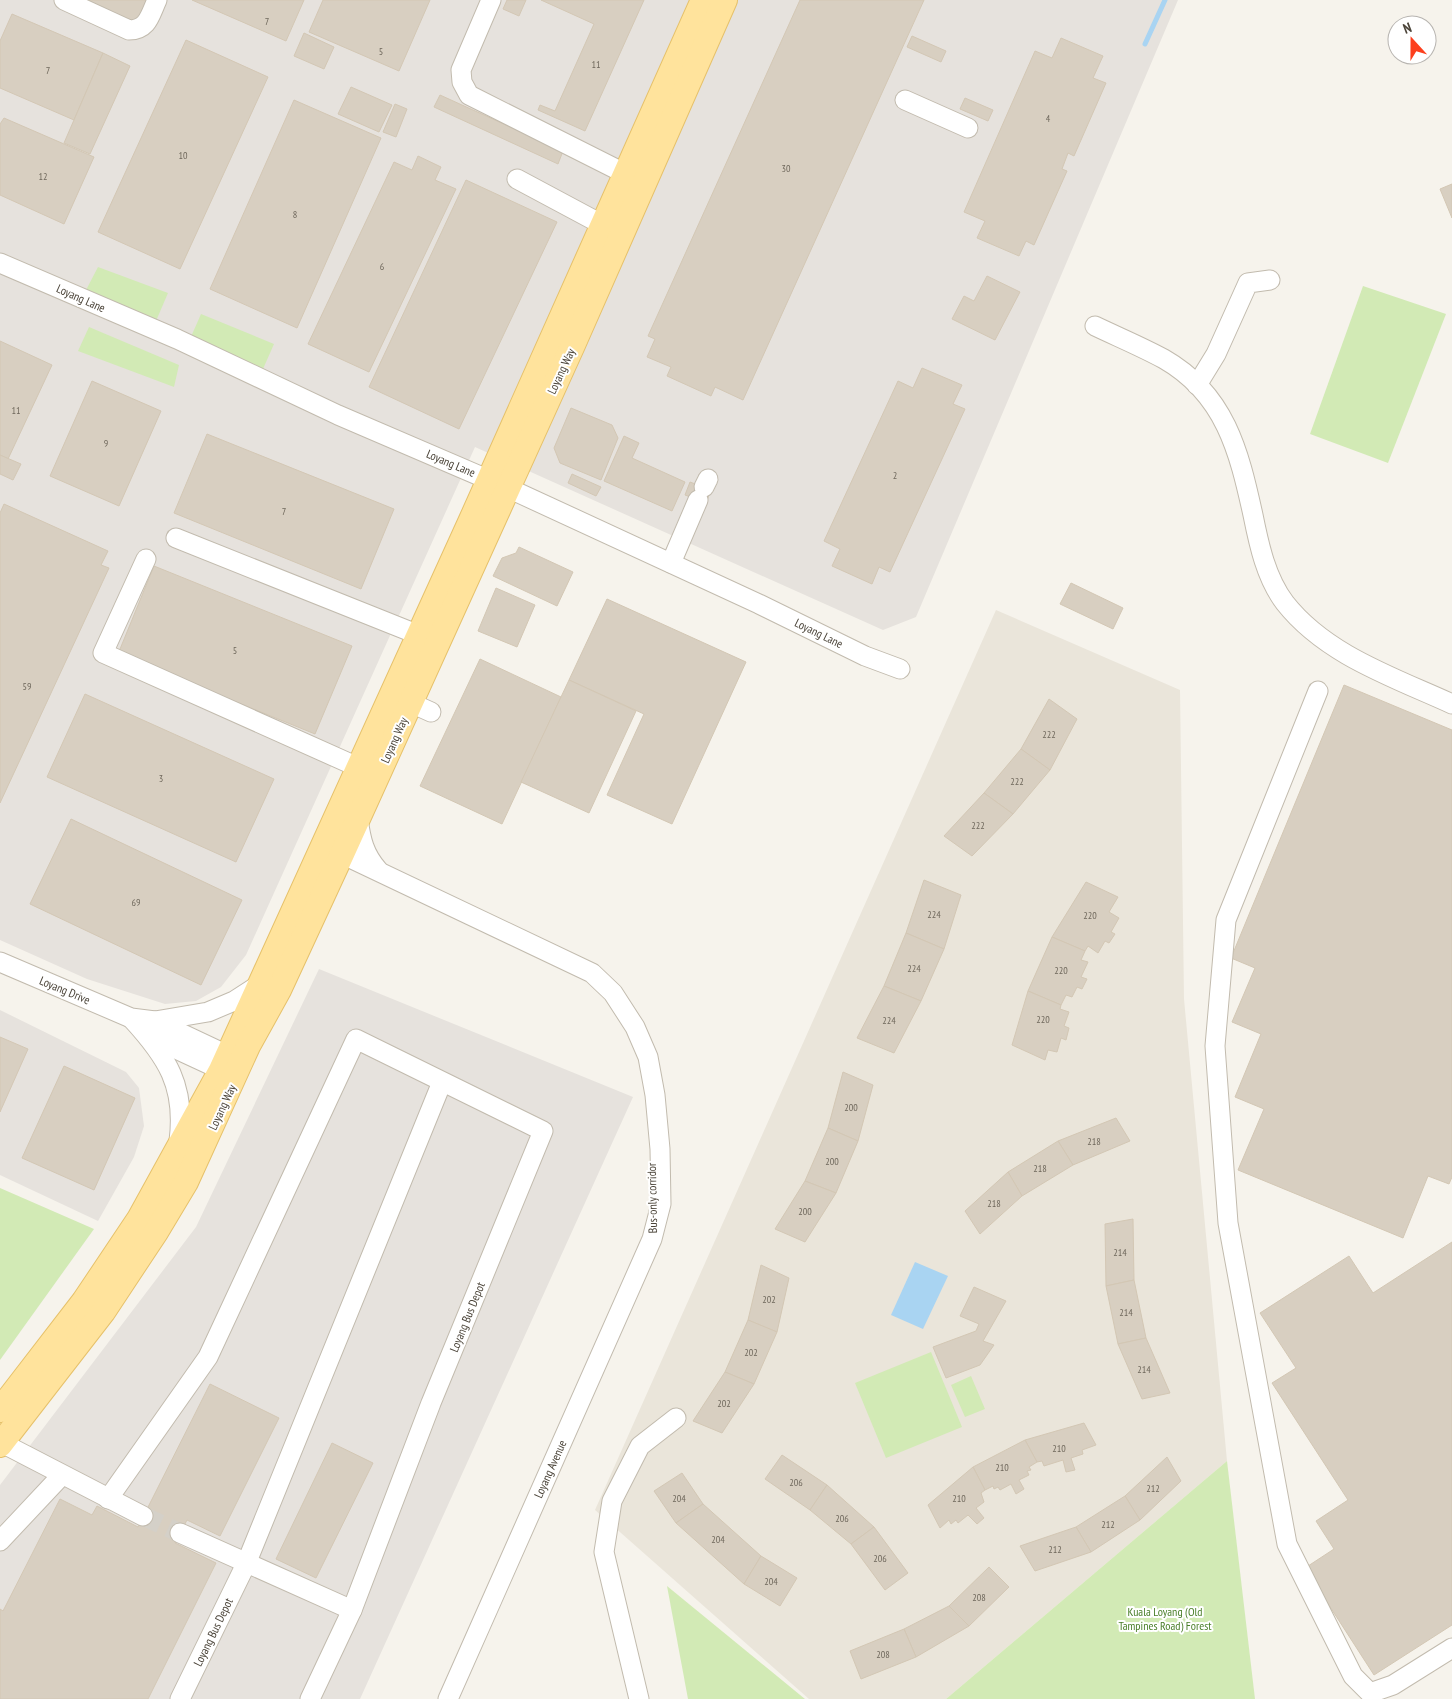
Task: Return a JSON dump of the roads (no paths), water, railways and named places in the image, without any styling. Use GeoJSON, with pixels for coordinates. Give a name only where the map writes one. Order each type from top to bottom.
{"type":"FeatureCollection","features":[{"type":"Feature","properties":{"kind":"main road","name":"Loyang Way"},"geometry":{"type":"LineString","coordinates":[[0,1443],[104,1312],[186,1182],[263,982],[333,850],[358,819],[421,707],[498,484],[603,225],[703,0]]}},
{"type":"Feature","properties":{"kind":"main road","name":"Loyang Way"},"geometry":{"type":"LineString","coordinates":[[0,1410],[84,1301],[139,1219],[178,1150],[232,1066],[333,850],[360,768],[419,635],[498,484],[725,0]]}},
{"type":"Feature","properties":{"kind":"street"},"geometry":{"type":"LineString","coordinates":[[64,0],[129,30],[139,30],[147,24],[157,0]]}},
{"type":"Feature","properties":{"kind":"street"},"geometry":{"type":"LineString","coordinates":[[491,0],[461,70],[462,82],[469,94],[626,174]]}},
{"type":"Feature","properties":{"kind":"street"},"geometry":{"type":"LineString","coordinates":[[905,100],[968,128]]}},
{"type":"Feature","properties":{"kind":"street"},"geometry":{"type":"LineString","coordinates":[[517,179],[603,225]]}},
{"type":"Feature","properties":{"kind":"street","name":"Loyang Lane"},"geometry":{"type":"LineString","coordinates":[[0,263],[177,338],[338,415],[498,484],[671,563],[865,656],[900,670]]}},
{"type":"Feature","properties":{"kind":"street"},"geometry":{"type":"LineString","coordinates":[[1197,385],[1216,354],[1248,283],[1270,280]]}},
{"type":"Feature","properties":{"kind":"street"},"geometry":{"type":"LineString","coordinates":[[1095,326],[1165,360],[1197,385],[1219,411],[1231,432],[1241,462],[1265,564],[1284,602],[1312,633],[1344,654],[1452,704]]}},
{"type":"Feature","properties":{"kind":"street"},"geometry":{"type":"LineString","coordinates":[[671,563],[704,489]]}},
{"type":"Feature","properties":{"kind":"street"},"geometry":{"type":"LineString","coordinates":[[176,538],[419,635]]}},
{"type":"Feature","properties":{"kind":"street"},"geometry":{"type":"LineString","coordinates":[[146,559],[103,653],[360,768]]}},
{"type":"Feature","properties":{"kind":"street"},"geometry":{"type":"LineString","coordinates":[[1318,691],[1226,920],[1215,1046],[1228,1224],[1287,1544],[1354,1676],[1370,1693],[1393,1685],[1452,1648]]}},
{"type":"Feature","properties":{"kind":"street"},"geometry":{"type":"LineString","coordinates":[[358,819],[362,845],[368,859],[379,872]]}},
{"type":"Feature","properties":{"kind":"street","name":"Bus-only corridor"},"geometry":{"type":"LineString","coordinates":[[333,850],[566,960],[582,981],[604,998],[627,1030],[640,1058],[647,1096],[652,1150],[652,1239]]}},
{"type":"Feature","properties":{"kind":"street","name":"Loyang Drive"},"geometry":{"type":"LineString","coordinates":[[0,962],[131,1018],[232,1066]]}},
{"type":"Feature","properties":{"kind":"street"},"geometry":{"type":"LineString","coordinates":[[151,1028],[208,1012],[234,1001],[263,982]]}},
{"type":"Feature","properties":{"kind":"street","name":"Loyang Drive"},"geometry":{"type":"LineString","coordinates":[[151,1028],[178,1091],[182,1117],[178,1150]]}},
{"type":"Feature","properties":{"kind":"street","name":"Loyang Bus Depot"},"geometry":{"type":"LineString","coordinates":[[108,1499],[208,1357],[356,1040],[544,1131],[431,1403],[352,1610],[310,1699]]}},
{"type":"Feature","properties":{"kind":"street","name":"Loyang Bus Depot"},"geometry":{"type":"LineString","coordinates":[[180,1699],[246,1564],[442,1082]]}},
{"type":"Feature","properties":{"kind":"street","name":"Loyang Avenue"},"geometry":{"type":"LineString","coordinates":[[448,1699],[652,1239]]}},
{"type":"Feature","properties":{"kind":"street"},"geometry":{"type":"LineString","coordinates":[[639,1699],[604,1552],[612,1501],[640,1446],[676,1418]]}},
{"type":"Feature","properties":{"kind":"street"},"geometry":{"type":"LineString","coordinates":[[0,1443],[143,1516]]}},
{"type":"Feature","properties":{"kind":"street"},"geometry":{"type":"LineString","coordinates":[[0,1541],[62,1475]]}},
{"type":"Feature","properties":{"kind":"street"},"geometry":{"type":"LineString","coordinates":[[180,1533],[352,1610]]}},
{"type":"Feature","properties":{"kind":"water"},"geometry":{"type":"Polygon","coordinates":[[[915,1262],[948,1276],[923,1329],[891,1315],[915,1262]]]}},
{"type":"Feature","properties":{"kind":"waterway"},"geometry":{"type":"LineString","coordinates":[[1145,44],[1165,0]]}},
{"type":"Feature","properties":{"kind":"tunnel"},"geometry":{"type":"LineString","coordinates":[[143,1516],[180,1533]]}},
{"type":"Feature","properties":{"kind":"park label","name":"Kuala Loyang (Old Tampines Road) Forest"},"geometry":{"type":"Point","coordinates":[1165,1618]}}]}
